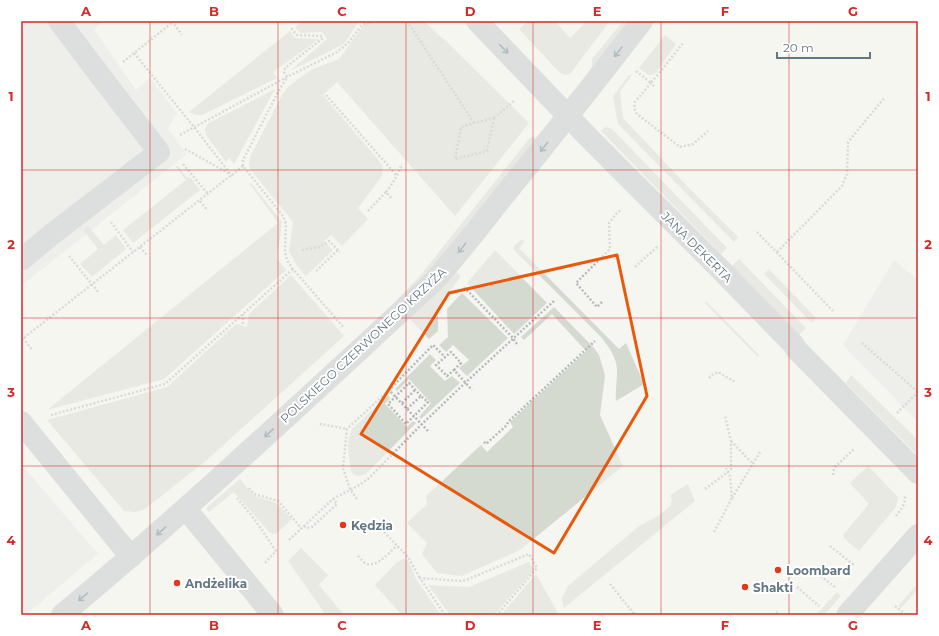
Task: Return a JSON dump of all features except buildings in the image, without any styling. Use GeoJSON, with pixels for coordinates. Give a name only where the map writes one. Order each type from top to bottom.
{"type":"FeatureCollection","features":[{"type":"Feature","properties":{"kind":"street"},"geometry":{"type":"LineString","coordinates":[[21,260],[159,152],[59,21]]}},
{"type":"Feature","properties":{"kind":"street","name":"JANA DEKERTA"},"geometry":{"type":"LineString","coordinates":[[477,21],[568,117],[718,267],[918,473]]}},
{"type":"Feature","properties":{"kind":"street","name":"POLSKIEGO CZERWONEGO KRZYŻA"},"geometry":{"type":"LineString","coordinates":[[62,615],[186,508],[432,283],[451,262],[568,117],[642,21]]}},
{"type":"Feature","properties":{"kind":"street"},"geometry":{"type":"LineString","coordinates":[[21,422],[131,557]]}},
{"type":"Feature","properties":{"kind":"street"},"geometry":{"type":"LineString","coordinates":[[186,508],[273,615]]}},
{"type":"Feature","properties":{"kind":"street"},"geometry":{"type":"LineString","coordinates":[[847,615],[918,535]]}},
{"type":"Feature","properties":{"kind":"path"},"geometry":{"type":"LineString","coordinates":[[102,78],[173,21],[182,35]]}},
{"type":"Feature","properties":{"kind":"path"},"geometry":{"type":"LineString","coordinates":[[194,127],[337,52],[348,43],[364,21]]}},
{"type":"Feature","properties":{"kind":"path"},"geometry":{"type":"LineString","coordinates":[[362,24],[374,21]]}},
{"type":"Feature","properties":{"kind":"path"},"geometry":{"type":"LineString","coordinates":[[407,21],[474,123]]}},
{"type":"Feature","properties":{"kind":"path"},"geometry":{"type":"LineString","coordinates":[[287,77],[284,72],[286,68],[323,38],[321,36],[296,35],[290,27]]}},
{"type":"Feature","properties":{"kind":"path"},"geometry":{"type":"LineString","coordinates":[[684,42],[636,102],[634,108],[636,114],[680,147],[693,144],[708,131]]}},
{"type":"Feature","properties":{"kind":"path"},"geometry":{"type":"LineString","coordinates":[[134,53],[232,176]]}},
{"type":"Feature","properties":{"kind":"path"},"geometry":{"type":"LineString","coordinates":[[636,71],[654,86]]}},
{"type":"Feature","properties":{"kind":"path"},"geometry":{"type":"LineString","coordinates":[[287,77],[243,160],[243,166],[283,216],[286,224],[285,252],[287,260],[347,332]]}},
{"type":"Feature","properties":{"kind":"path"},"geometry":{"type":"LineString","coordinates":[[326,95],[397,176]]}},
{"type":"Feature","properties":{"kind":"path"},"geometry":{"type":"LineString","coordinates":[[777,252],[842,186],[847,174],[848,142],[885,97]]}},
{"type":"Feature","properties":{"kind":"path"},"geometry":{"type":"LineString","coordinates":[[494,118],[487,151],[455,159],[461,127],[494,118],[516,99]]}},
{"type":"Feature","properties":{"kind":"path"},"geometry":{"type":"LineString","coordinates":[[184,148],[232,176]]}},
{"type":"Feature","properties":{"kind":"path"},"geometry":{"type":"LineString","coordinates":[[180,160],[208,194]]}},
{"type":"Feature","properties":{"kind":"path"},"geometry":{"type":"LineString","coordinates":[[368,211],[386,192],[397,176],[402,164]]}},
{"type":"Feature","properties":{"kind":"path"},"geometry":{"type":"LineString","coordinates":[[32,350],[22,339],[243,166]]}},
{"type":"Feature","properties":{"kind":"path"},"geometry":{"type":"LineString","coordinates":[[386,192],[392,199]]}},
{"type":"Feature","properties":{"kind":"path"},"geometry":{"type":"LineString","coordinates":[[96,201],[133,252]]}},
{"type":"Feature","properties":{"kind":"path"},"geometry":{"type":"LineString","coordinates":[[200,201],[207,210]]}},
{"type":"Feature","properties":{"kind":"path"},"geometry":{"type":"LineString","coordinates":[[602,302],[597,307],[576,283],[610,249],[609,223],[622,209]]}},
{"type":"Feature","properties":{"kind":"path"},"geometry":{"type":"LineString","coordinates":[[757,232],[833,311]]}},
{"type":"Feature","properties":{"kind":"path"},"geometry":{"type":"LineString","coordinates":[[51,235],[99,293]]}},
{"type":"Feature","properties":{"kind":"path"},"geometry":{"type":"LineString","coordinates":[[302,250],[320,247],[329,241],[339,251],[316,271]]}},
{"type":"Feature","properties":{"kind":"path"},"geometry":{"type":"LineString","coordinates":[[635,267],[658,246]]}},
{"type":"Feature","properties":{"kind":"path"},"geometry":{"type":"LineString","coordinates":[[140,247],[148,256]]}},
{"type":"Feature","properties":{"kind":"path"},"geometry":{"type":"LineString","coordinates":[[46,416],[165,384],[293,269]]}},
{"type":"Feature","properties":{"kind":"path"},"geometry":{"type":"LineString","coordinates":[[461,283],[513,338],[518,346]]}},
{"type":"Feature","properties":{"kind":"path"},"geometry":{"type":"LineString","coordinates":[[289,540],[333,499],[369,478],[421,425],[555,300]]}},
{"type":"Feature","properties":{"kind":"path"},"geometry":{"type":"LineString","coordinates":[[243,324],[244,314]]}},
{"type":"Feature","properties":{"kind":"path"},"geometry":{"type":"LineString","coordinates":[[484,442],[486,444],[595,341]]}},
{"type":"Feature","properties":{"kind":"path"},"geometry":{"type":"LineString","coordinates":[[862,343],[918,392],[896,415]]}},
{"type":"Feature","properties":{"kind":"path"},"geometry":{"type":"LineString","coordinates":[[356,499],[350,489],[343,468],[347,429],[433,345],[445,357]]}},
{"type":"Feature","properties":{"kind":"path"},"geometry":{"type":"LineString","coordinates":[[451,352],[461,363],[454,370],[447,376],[436,365],[451,352]]}},
{"type":"Feature","properties":{"kind":"path"},"geometry":{"type":"LineString","coordinates":[[454,370],[472,390]]}},
{"type":"Feature","properties":{"kind":"path"},"geometry":{"type":"LineString","coordinates":[[709,378],[718,372],[735,382]]}},
{"type":"Feature","properties":{"kind":"path"},"geometry":{"type":"LineString","coordinates":[[409,383],[415,390],[428,402],[406,424],[388,404],[409,383]]}},
{"type":"Feature","properties":{"kind":"path"},"geometry":{"type":"LineString","coordinates":[[388,390],[428,431]]}},
{"type":"Feature","properties":{"kind":"path"},"geometry":{"type":"LineString","coordinates":[[402,403],[415,390]]}},
{"type":"Feature","properties":{"kind":"path"},"geometry":{"type":"LineString","coordinates":[[407,409],[421,396]]}},
{"type":"Feature","properties":{"kind":"path"},"geometry":{"type":"LineString","coordinates":[[705,489],[732,469],[731,441],[725,416]]}},
{"type":"Feature","properties":{"kind":"path"},"geometry":{"type":"LineString","coordinates":[[315,429],[321,424],[347,429]]}},
{"type":"Feature","properties":{"kind":"path"},"geometry":{"type":"LineString","coordinates":[[731,441],[752,464]]}},
{"type":"Feature","properties":{"kind":"path"},"geometry":{"type":"LineString","coordinates":[[833,475],[834,468],[856,448]]}},
{"type":"Feature","properties":{"kind":"path"},"geometry":{"type":"LineString","coordinates":[[714,532],[732,498],[760,452]]}},
{"type":"Feature","properties":{"kind":"path"},"geometry":{"type":"LineString","coordinates":[[726,468],[730,476],[732,498]]}},
{"type":"Feature","properties":{"kind":"path"},"geometry":{"type":"LineString","coordinates":[[253,482],[248,487],[254,494],[278,501],[303,527],[307,528],[312,527],[337,504],[333,499]]}},
{"type":"Feature","properties":{"kind":"path"},"geometry":{"type":"LineString","coordinates":[[892,521],[901,510],[905,497],[909,492]]}},
{"type":"Feature","properties":{"kind":"path"},"geometry":{"type":"LineString","coordinates":[[234,494],[255,520],[276,551],[246,582]]}},
{"type":"Feature","properties":{"kind":"path"},"geometry":{"type":"LineString","coordinates":[[384,532],[408,557],[445,615]]}},
{"type":"Feature","properties":{"kind":"path"},"geometry":{"type":"LineString","coordinates":[[358,556],[365,563],[370,565],[383,559],[397,545]]}},
{"type":"Feature","properties":{"kind":"path"},"geometry":{"type":"LineString","coordinates":[[830,546],[855,567]]}},
{"type":"Feature","properties":{"kind":"path"},"geometry":{"type":"LineString","coordinates":[[420,578],[461,581],[466,580],[529,554],[538,568],[497,615]]}},
{"type":"Feature","properties":{"kind":"path"},"geometry":{"type":"LineString","coordinates":[[811,569],[836,588]]}},
{"type":"Feature","properties":{"kind":"path"},"geometry":{"type":"LineString","coordinates":[[610,584],[635,615]]}},
{"type":"Feature","properties":{"kind":"path"},"geometry":{"type":"LineString","coordinates":[[796,587],[819,606]]}},
{"type":"Feature","properties":{"kind":"path"},"geometry":{"type":"LineString","coordinates":[[894,606],[906,615]]}},
{"type":"Feature","properties":{"kind":"path"},"geometry":{"type":"LineString","coordinates":[[776,612],[780,615]]}},
{"type":"Feature","properties":{"kind":"highlighted area"},"geometry":{"type":"Polygon","coordinates":[[[617,255],[647,396],[554,553],[361,434],[449,293],[617,255]]]}},
{"type":"Feature","properties":{"kind":"shaded area"},"geometry":{"type":"Polygon","coordinates":[[[21,21],[104,21],[94,29],[136,90],[150,77],[177,113],[168,129],[187,154],[21,286],[21,21]]]}},
{"type":"Feature","properties":{"kind":"shaded area"},"geometry":{"type":"Polygon","coordinates":[[[303,21],[359,21],[344,44],[290,71],[327,39],[322,32],[300,33],[295,27],[303,21]]]}},
{"type":"Feature","properties":{"kind":"shaded area"},"geometry":{"type":"Polygon","coordinates":[[[367,21],[424,21],[529,123],[455,216],[337,82],[323,95],[383,166],[382,176],[358,208],[368,219],[342,246],[331,235],[324,241],[333,250],[306,276],[297,266],[289,251],[293,222],[250,169],[250,157],[282,95],[289,86],[313,69],[339,59],[367,21]]]}},
{"type":"Feature","properties":{"kind":"shaded area"},"geometry":{"type":"Polygon","coordinates":[[[528,21],[555,21],[570,38],[587,21],[610,21],[570,74],[564,75],[558,71],[519,29],[528,21]]]}},
{"type":"Feature","properties":{"kind":"shaded area"},"geometry":{"type":"Polygon","coordinates":[[[623,21],[630,21],[592,68],[592,59],[623,21]]]}},
{"type":"Feature","properties":{"kind":"shaded area"},"geometry":{"type":"Polygon","coordinates":[[[290,31],[295,38],[319,39],[273,72],[277,78],[202,115],[195,115],[189,112],[290,31]]]}},
{"type":"Feature","properties":{"kind":"shaded area"},"geometry":{"type":"Polygon","coordinates":[[[665,35],[676,44],[656,73],[648,75],[639,68],[665,35]]]}},
{"type":"Feature","properties":{"kind":"shaded area"},"geometry":{"type":"Polygon","coordinates":[[[629,75],[632,75],[620,91],[623,118],[738,237],[734,242],[618,124],[613,96],[629,75]]]}},
{"type":"Feature","properties":{"kind":"shaded area"},"geometry":{"type":"Polygon","coordinates":[[[275,89],[234,164],[229,158],[226,162],[206,135],[205,128],[209,123],[275,89]]]}},
{"type":"Feature","properties":{"kind":"shaded area"},"geometry":{"type":"Polygon","coordinates":[[[605,127],[612,129],[727,248],[721,254],[601,131],[605,127]]]}},
{"type":"Feature","properties":{"kind":"shaded area"},"geometry":{"type":"Polygon","coordinates":[[[532,137],[536,139],[434,267],[361,337],[419,277],[528,140],[532,137]]]}},
{"type":"Feature","properties":{"kind":"shaded area"},"geometry":{"type":"Polygon","coordinates":[[[175,166],[178,166],[186,177],[191,178],[200,190],[133,243],[123,230],[186,180],[175,166]]]}},
{"type":"Feature","properties":{"kind":"shaded area"},"geometry":{"type":"Polygon","coordinates":[[[251,183],[282,222],[277,259],[286,270],[164,379],[47,410],[278,223],[250,184],[251,183]]]}},
{"type":"Feature","properties":{"kind":"shaded area"},"geometry":{"type":"Polygon","coordinates":[[[88,226],[104,245],[116,235],[126,249],[92,277],[80,264],[98,249],[83,230],[88,226]]]}},
{"type":"Feature","properties":{"kind":"shaded area"},"geometry":{"type":"Polygon","coordinates":[[[521,240],[525,241],[519,248],[619,349],[626,343],[644,384],[616,401],[617,368],[610,349],[601,337],[513,249],[521,240]]]}},
{"type":"Feature","properties":{"kind":"shaded area"},"geometry":{"type":"Polygon","coordinates":[[[495,250],[547,303],[514,334],[467,283],[495,250]]]}},
{"type":"Feature","properties":{"kind":"shaded area"},"geometry":{"type":"Polygon","coordinates":[[[739,259],[806,328],[799,335],[732,266],[739,259]]]}},
{"type":"Feature","properties":{"kind":"shaded area"},"geometry":{"type":"Polygon","coordinates":[[[894,260],[918,280],[918,422],[843,345],[894,260]]]}},
{"type":"Feature","properties":{"kind":"shaded area"},"geometry":{"type":"Polygon","coordinates":[[[450,267],[461,276],[438,308],[438,331],[429,339],[406,315],[450,267]]]}},
{"type":"Feature","properties":{"kind":"shaded area"},"geometry":{"type":"Polygon","coordinates":[[[769,269],[816,318],[812,323],[764,274],[769,269]]]}},
{"type":"Feature","properties":{"kind":"shaded area"},"geometry":{"type":"Polygon","coordinates":[[[291,275],[344,336],[208,459],[159,498],[143,510],[135,512],[124,511],[47,420],[167,387],[236,324],[247,327],[249,314],[291,275]]]}},
{"type":"Feature","properties":{"kind":"shaded area"},"geometry":{"type":"Polygon","coordinates":[[[462,293],[508,338],[467,376],[459,368],[469,360],[453,345],[446,352],[439,345],[448,337],[447,309],[462,293]]]}},
{"type":"Feature","properties":{"kind":"shaded area"},"geometry":{"type":"Polygon","coordinates":[[[706,301],[759,355],[758,357],[705,303],[706,301]]]}},
{"type":"Feature","properties":{"kind":"shaded area"},"geometry":{"type":"Polygon","coordinates":[[[554,307],[599,355],[605,376],[600,415],[623,466],[520,550],[462,576],[437,573],[422,554],[427,543],[407,523],[427,505],[426,496],[481,445],[487,452],[513,427],[510,422],[586,351],[552,314],[524,340],[521,337],[554,307]]]}},
{"type":"Feature","properties":{"kind":"shaded area"},"geometry":{"type":"Polygon","coordinates":[[[430,354],[436,360],[430,366],[445,381],[452,376],[460,383],[421,419],[419,417],[431,403],[409,379],[397,391],[395,389],[430,354]]]}},
{"type":"Feature","properties":{"kind":"shaded area"},"geometry":{"type":"Polygon","coordinates":[[[851,375],[918,440],[918,456],[846,383],[851,375]]]}},
{"type":"Feature","properties":{"kind":"shaded area"},"geometry":{"type":"Polygon","coordinates":[[[388,395],[390,398],[385,404],[407,427],[413,421],[416,423],[366,474],[359,476],[356,475],[351,471],[348,450],[352,429],[388,395]]]}},
{"type":"Feature","properties":{"kind":"shaded area"},"geometry":{"type":"Polygon","coordinates":[[[21,464],[98,554],[25,615],[21,615],[21,464]]]}},
{"type":"Feature","properties":{"kind":"shaded area"},"geometry":{"type":"Polygon","coordinates":[[[868,466],[898,497],[896,507],[859,551],[845,539],[843,535],[869,504],[850,483],[868,466]]]}},
{"type":"Feature","properties":{"kind":"shaded area"},"geometry":{"type":"Polygon","coordinates":[[[240,479],[254,496],[276,503],[292,519],[277,533],[270,533],[234,492],[209,512],[206,508],[240,479]]]}},
{"type":"Feature","properties":{"kind":"shaded area"},"geometry":{"type":"Polygon","coordinates":[[[688,484],[695,501],[564,608],[562,598],[568,586],[639,526],[660,515],[670,506],[672,499],[670,495],[688,484]]]}},
{"type":"Feature","properties":{"kind":"shaded area"},"geometry":{"type":"Polygon","coordinates":[[[301,548],[328,575],[319,585],[344,615],[326,615],[288,561],[301,548]]]}},
{"type":"Feature","properties":{"kind":"shaded area"},"geometry":{"type":"Polygon","coordinates":[[[403,559],[407,560],[410,564],[416,579],[441,615],[402,615],[375,585],[397,562],[403,559]]]}},
{"type":"Feature","properties":{"kind":"shaded area"},"geometry":{"type":"Polygon","coordinates":[[[529,562],[534,570],[494,615],[450,615],[428,585],[469,587],[529,562]]]}},
{"type":"Feature","properties":{"kind":"shaded area"},"geometry":{"type":"Polygon","coordinates":[[[536,574],[558,613],[556,615],[501,615],[536,574]]]}},
{"type":"Feature","properties":{"kind":"shaded area"},"geometry":{"type":"Polygon","coordinates":[[[918,583],[918,589],[901,608],[898,606],[918,583]]]}},
{"type":"Feature","properties":{"kind":"shaded area"},"geometry":{"type":"Polygon","coordinates":[[[837,592],[841,596],[824,615],[816,615],[837,592]]]}},
{"type":"Feature","properties":{"kind":"place","name":"Kędzia"},"geometry":{"type":"Point","coordinates":[343,525]}},
{"type":"Feature","properties":{"kind":"place","name":"Loombard"},"geometry":{"type":"Point","coordinates":[778,570]}},
{"type":"Feature","properties":{"kind":"place","name":"Andżelika"},"geometry":{"type":"Point","coordinates":[177,583]}},
{"type":"Feature","properties":{"kind":"place","name":"Shakti"},"geometry":{"type":"Point","coordinates":[745,587]}}]}
